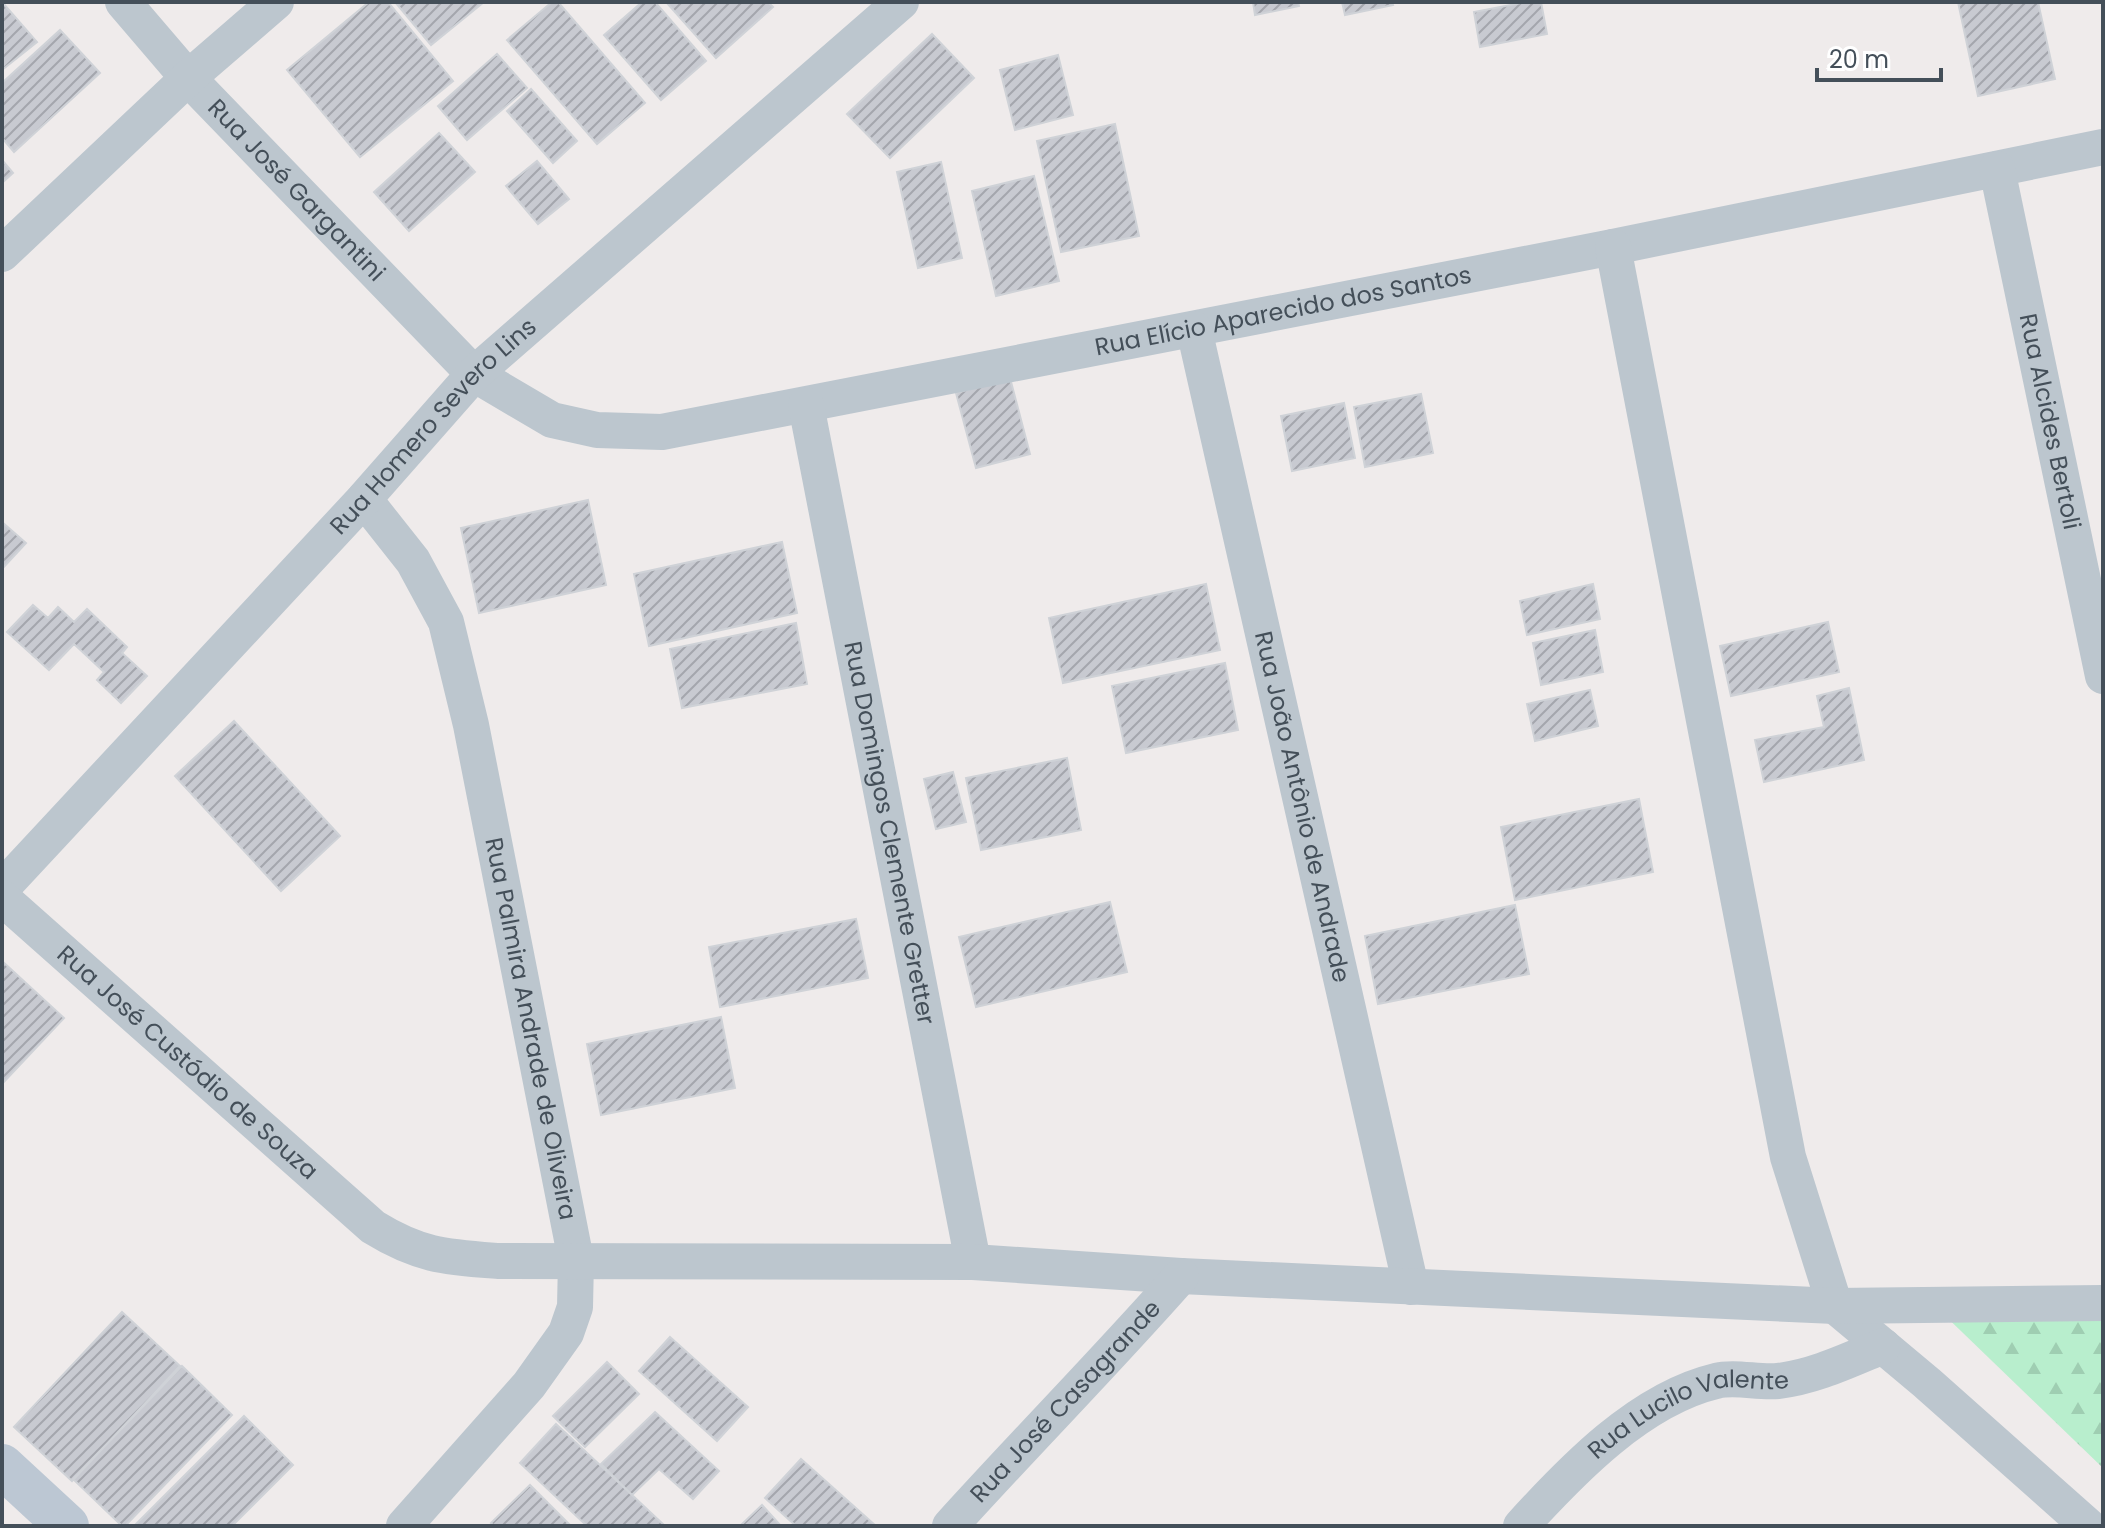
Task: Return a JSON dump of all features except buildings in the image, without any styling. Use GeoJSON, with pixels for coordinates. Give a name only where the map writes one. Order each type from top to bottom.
{"type":"FeatureCollection","features":[{"type":"Feature","properties":{"kind":"main road"},"geometry":{"type":"LineString","coordinates":[[2,1466],[67,1526]]}},
{"type":"Feature","properties":{"kind":"street","name":"Rua José Gargantini"},"geometry":{"type":"LineString","coordinates":[[123,2],[188,78],[474,374]]}},
{"type":"Feature","properties":{"kind":"street"},"geometry":{"type":"LineString","coordinates":[[2,254],[188,78],[276,2]]}},
{"type":"Feature","properties":{"kind":"street","name":"Rua Homero Severo Lins"},"geometry":{"type":"LineString","coordinates":[[2,888],[364,499],[474,374],[901,2]]}},
{"type":"Feature","properties":{"kind":"street","name":"Rua Elício Aparecido dos Santos"},"geometry":{"type":"LineString","coordinates":[[474,374],[552,420],[597,430],[662,432],[1613,247],[2103,147]]}},
{"type":"Feature","properties":{"kind":"street","name":"Rua Alcides Bertoli"},"geometry":{"type":"LineString","coordinates":[[1997,169],[2103,676]]}},
{"type":"Feature","properties":{"kind":"street"},"geometry":{"type":"LineString","coordinates":[[1613,247],[1788,1157],[1835,1306],[2088,1526]]}},
{"type":"Feature","properties":{"kind":"street","name":"Rua João Antônio de Andrade"},"geometry":{"type":"LineString","coordinates":[[1194,329],[1411,1287]]}},
{"type":"Feature","properties":{"kind":"street","name":"Rua Domingos Clemente Gretter"},"geometry":{"type":"LineString","coordinates":[[806,405],[973,1262]]}},
{"type":"Feature","properties":{"kind":"street","name":"Rua Palmira Andrade de Oliveira"},"geometry":{"type":"LineString","coordinates":[[364,499],[413,561],[446,622],[471,725],[576,1260],[575,1307],[566,1333],[529,1385],[404,1526]]}},
{"type":"Feature","properties":{"kind":"street","name":"Rua José Custódio de Souza"},"geometry":{"type":"LineString","coordinates":[[2,898],[373,1227],[401,1245],[437,1256],[499,1261],[973,1262],[1181,1276],[1835,1306],[2103,1303]]}},
{"type":"Feature","properties":{"kind":"street","name":"Rua José Casagrande"},"geometry":{"type":"LineString","coordinates":[[950,1526],[1025,1443],[1121,1345],[1181,1276]]}},
{"type":"Feature","properties":{"kind":"street","name":"Rua Lucilo Valente"},"geometry":{"type":"LineString","coordinates":[[1521,1526],[1617,1432],[1672,1397],[1718,1380],[1778,1381],[1828,1368],[1883,1346]]}},
{"type":"Feature","properties":{"kind":"green space"},"geometry":{"type":"Polygon","coordinates":[[[1934,1305],[2103,1312],[2103,1468],[1934,1305]]]}}]}
